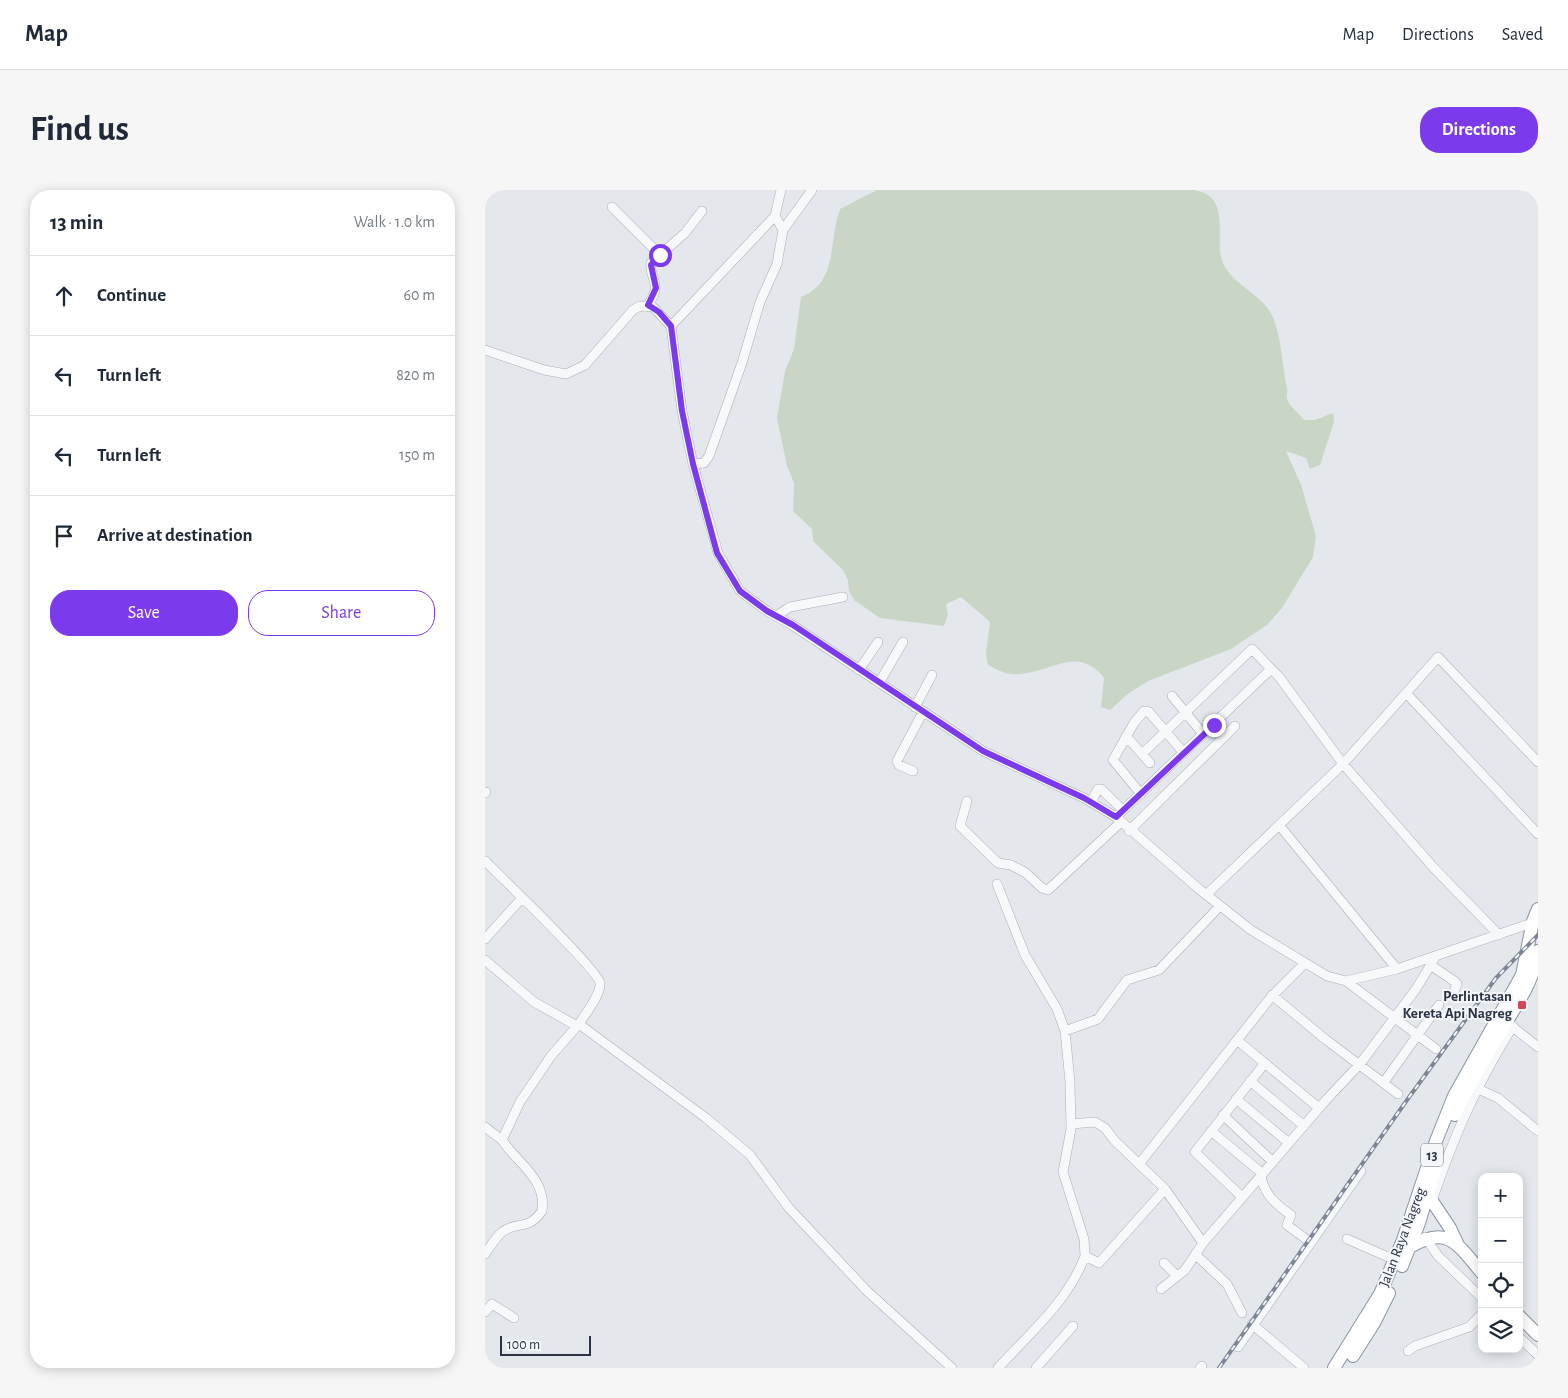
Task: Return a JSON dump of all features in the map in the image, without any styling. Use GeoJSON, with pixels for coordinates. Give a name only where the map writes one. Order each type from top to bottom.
{"type":"FeatureCollection","features":[{"type":"Feature","properties":{"kind":"highway","name":"Jalan Raya Nagreg"},"geometry":{"type":"LineString","coordinates":[[1334,1368],[1369,1315],[1395,1260],[1436,1141],[1454,1096],[1522,975],[1527,961],[1538,909]]}},
{"type":"Feature","properties":{"kind":"highway","name":"Jalan Raya Nagreg"},"geometry":{"type":"LineString","coordinates":[[1344,1368],[1375,1323],[1430,1198],[1444,1144],[1461,1103],[1509,1024],[1525,992],[1538,957]]}},
{"type":"Feature","properties":{"kind":"highway"},"geometry":{"type":"LineString","coordinates":[[1430,1198],[1458,1245],[1478,1268]]}},
{"type":"Feature","properties":{"kind":"highway"},"geometry":{"type":"LineString","coordinates":[[1410,1247],[1425,1237],[1441,1236],[1458,1245]]}},
{"type":"Feature","properties":{"kind":"highway"},"geometry":{"type":"LineString","coordinates":[[1523,1320],[1538,1334]]}},
{"type":"Feature","properties":{"kind":"street"},"geometry":{"type":"LineString","coordinates":[[671,326],[775,216],[781,190]]}},
{"type":"Feature","properties":{"kind":"street"},"geometry":{"type":"LineString","coordinates":[[693,464],[704,463],[713,446],[760,302],[777,264],[783,230],[812,190]]}},
{"type":"Feature","properties":{"kind":"street"},"geometry":{"type":"LineString","coordinates":[[612,207],[660,255]]}},
{"type":"Feature","properties":{"kind":"street"},"geometry":{"type":"LineString","coordinates":[[648,305],[656,288],[651,265],[685,233],[702,211]]}},
{"type":"Feature","properties":{"kind":"street"},"geometry":{"type":"LineString","coordinates":[[775,216],[783,230]]}},
{"type":"Feature","properties":{"kind":"street"},"geometry":{"type":"LineString","coordinates":[[485,350],[544,370],[566,374],[585,365],[633,310],[640,306],[648,305],[659,312],[671,326],[682,411],[693,464],[717,553],[740,591],[983,751],[1091,802],[1119,820],[1206,895],[1251,930],[1327,976],[1346,981],[1437,1049]]}},
{"type":"Feature","properties":{"kind":"street"},"geometry":{"type":"LineString","coordinates":[[776,616],[790,606],[843,597]]}},
{"type":"Feature","properties":{"kind":"street"},"geometry":{"type":"LineString","coordinates":[[859,670],[878,642]]}},
{"type":"Feature","properties":{"kind":"street"},"geometry":{"type":"LineString","coordinates":[[879,683],[903,642]]}},
{"type":"Feature","properties":{"kind":"street"},"geometry":{"type":"LineString","coordinates":[[1142,754],[1249,650],[1256,651],[1281,678],[1343,764],[1433,867],[1499,935]]}},
{"type":"Feature","properties":{"kind":"street"},"geometry":{"type":"LineString","coordinates":[[1206,895],[1343,764],[1438,657],[1538,762]]}},
{"type":"Feature","properties":{"kind":"street"},"geometry":{"type":"LineString","coordinates":[[967,801],[960,826],[998,863],[1011,865],[1026,873],[1042,888],[1048,890],[1119,820],[1123,810],[1271,669]]}},
{"type":"Feature","properties":{"kind":"street"},"geometry":{"type":"LineString","coordinates":[[913,772],[897,761],[932,675]]}},
{"type":"Feature","properties":{"kind":"street"},"geometry":{"type":"LineString","coordinates":[[1406,693],[1538,834]]}},
{"type":"Feature","properties":{"kind":"street"},"geometry":{"type":"LineString","coordinates":[[1172,696],[1203,734]]}},
{"type":"Feature","properties":{"kind":"street"},"geometry":{"type":"LineString","coordinates":[[1141,794],[1113,760],[1126,736],[1144,711],[1149,712],[1183,752]]}},
{"type":"Feature","properties":{"kind":"street"},"geometry":{"type":"LineString","coordinates":[[1129,830],[1235,726]]}},
{"type":"Feature","properties":{"kind":"street"},"geometry":{"type":"LineString","coordinates":[[1126,736],[1149,763]]}},
{"type":"Feature","properties":{"kind":"street"},"geometry":{"type":"LineString","coordinates":[[1091,802],[1098,790],[1101,789],[1123,810]]}},
{"type":"Feature","properties":{"kind":"street"},"geometry":{"type":"LineString","coordinates":[[1279,825],[1397,969]]}},
{"type":"Feature","properties":{"kind":"street"},"geometry":{"type":"LineString","coordinates":[[485,861],[557,933],[600,982],[599,992],[578,1025],[551,1056],[520,1102],[503,1140]]}},
{"type":"Feature","properties":{"kind":"street"},"geometry":{"type":"LineString","coordinates":[[997,884],[1025,955],[1057,1009],[1065,1031],[1071,1082],[1071,1124],[1063,1172],[1084,1239],[1085,1256],[1069,1288],[1018,1349],[998,1368]]}},
{"type":"Feature","properties":{"kind":"street"},"geometry":{"type":"LineString","coordinates":[[485,939],[522,898]]}},
{"type":"Feature","properties":{"kind":"street"},"geometry":{"type":"LineString","coordinates":[[1065,1031],[1098,1019],[1127,980],[1159,970],[1220,906]]}},
{"type":"Feature","properties":{"kind":"street"},"geometry":{"type":"LineString","coordinates":[[1346,981],[1397,969],[1535,921]]}},
{"type":"Feature","properties":{"kind":"street"},"geometry":{"type":"LineString","coordinates":[[1161,1289],[1185,1270],[1203,1243],[1242,1197],[1319,1108],[1361,1064],[1432,966],[1436,956]]}},
{"type":"Feature","properties":{"kind":"street"},"geometry":{"type":"LineString","coordinates":[[485,960],[534,1002],[578,1025],[706,1118],[751,1156],[789,1208],[867,1290],[952,1368]]}},
{"type":"Feature","properties":{"kind":"street"},"geometry":{"type":"LineString","coordinates":[[1140,1163],[1272,995],[1305,962]]}},
{"type":"Feature","properties":{"kind":"street"},"geometry":{"type":"LineString","coordinates":[[1432,966],[1454,981],[1457,984],[1455,989]]}},
{"type":"Feature","properties":{"kind":"street"},"geometry":{"type":"LineString","coordinates":[[1272,995],[1325,1039],[1399,1094]]}},
{"type":"Feature","properties":{"kind":"street"},"geometry":{"type":"LineString","coordinates":[[1383,1082],[1439,1006]]}},
{"type":"Feature","properties":{"kind":"street"},"geometry":{"type":"LineString","coordinates":[[1430,1198],[1454,1136],[1509,1024],[1538,1047]]}},
{"type":"Feature","properties":{"kind":"street"},"geometry":{"type":"LineString","coordinates":[[1237,1041],[1319,1108]]}},
{"type":"Feature","properties":{"kind":"street"},"geometry":{"type":"LineString","coordinates":[[1242,1197],[1196,1155],[1195,1151],[1265,1063]]}},
{"type":"Feature","properties":{"kind":"street"},"geometry":{"type":"LineString","coordinates":[[1249,1081],[1304,1126]]}},
{"type":"Feature","properties":{"kind":"street"},"geometry":{"type":"LineString","coordinates":[[1476,1088],[1498,1098],[1538,1131]]}},
{"type":"Feature","properties":{"kind":"street"},"geometry":{"type":"LineString","coordinates":[[1236,1099],[1289,1143]]}},
{"type":"Feature","properties":{"kind":"street"},"geometry":{"type":"LineString","coordinates":[[1223,1115],[1273,1162]]}},
{"type":"Feature","properties":{"kind":"street"},"geometry":{"type":"LineString","coordinates":[[1071,1124],[1088,1121],[1100,1124],[1165,1189],[1203,1243]]}},
{"type":"Feature","properties":{"kind":"street"},"geometry":{"type":"LineString","coordinates":[[485,1127],[503,1140],[534,1177],[540,1188],[543,1206],[542,1211],[530,1224],[509,1228],[502,1232],[485,1254]]}},
{"type":"Feature","properties":{"kind":"street"},"geometry":{"type":"LineString","coordinates":[[1211,1131],[1262,1175],[1264,1187],[1274,1203],[1291,1215],[1287,1225],[1308,1241]]}},
{"type":"Feature","properties":{"kind":"street"},"geometry":{"type":"LineString","coordinates":[[1238,1348],[1308,1241],[1361,1171]]}},
{"type":"Feature","properties":{"kind":"street"},"geometry":{"type":"LineString","coordinates":[[1085,1256],[1096,1263],[1101,1261],[1165,1189]]}},
{"type":"Feature","properties":{"kind":"street"},"geometry":{"type":"LineString","coordinates":[[1425,1237],[1435,1252],[1478,1294]]}},
{"type":"Feature","properties":{"kind":"street"},"geometry":{"type":"LineString","coordinates":[[1347,1239],[1395,1260]]}},
{"type":"Feature","properties":{"kind":"street"},"geometry":{"type":"LineString","coordinates":[[1196,1255],[1227,1284],[1242,1312]]}},
{"type":"Feature","properties":{"kind":"street"},"geometry":{"type":"LineString","coordinates":[[1164,1263],[1177,1276]]}},
{"type":"Feature","properties":{"kind":"street"},"geometry":{"type":"LineString","coordinates":[[485,1312],[492,1304],[514,1318]]}},
{"type":"Feature","properties":{"kind":"street"},"geometry":{"type":"LineString","coordinates":[[1408,1351],[1415,1346],[1469,1327],[1478,1318]]}},
{"type":"Feature","properties":{"kind":"street"},"geometry":{"type":"LineString","coordinates":[[1254,1324],[1303,1368]]}},
{"type":"Feature","properties":{"kind":"street"},"geometry":{"type":"LineString","coordinates":[[1036,1368],[1073,1326]]}},
{"type":"Feature","properties":{"kind":"street"},"geometry":{"type":"LineString","coordinates":[[1523,1341],[1538,1355]]}},
{"type":"Feature","properties":{"kind":"green space"},"geometry":{"type":"Polygon","coordinates":[[[877,190],[1194,190],[1207,194],[1214,202],[1218,211],[1221,257],[1225,267],[1236,280],[1265,305],[1274,320],[1280,345],[1288,402],[1304,420],[1315,420],[1333,413],[1334,422],[1320,465],[1310,469],[1306,458],[1286,451],[1301,485],[1316,536],[1313,557],[1282,608],[1267,625],[1231,649],[1148,681],[1129,693],[1110,710],[1101,707],[1104,678],[1093,668],[1083,663],[1061,664],[1026,674],[1010,674],[988,665],[986,654],[990,622],[961,597],[946,604],[948,615],[944,626],[880,618],[854,600],[849,591],[848,580],[843,570],[813,541],[812,529],[793,511],[794,483],[787,466],[777,418],[785,371],[794,349],[801,297],[813,290],[827,271],[840,209],[877,190]]]}},
{"type":"Feature","properties":{"kind":"railway"},"geometry":{"type":"LineString","coordinates":[[1219,1368],[1407,1100],[1496,978],[1538,935]]}},
{"type":"Feature","properties":{"kind":"place","name":"Perlintasan Kereta Api Nagreg"},"geometry":{"type":"Point","coordinates":[1522,1005]}},
{"type":"Feature","properties":{"kind":"route"},"geometry":{"type":"LineString","coordinates":[[660,255],[653,260],[650,268],[656,288],[655,294],[648,305],[659,312],[671,326],[672,352],[693,464],[717,553],[740,591],[767,611],[793,625],[915,708],[983,751],[1084,798],[1116,817],[1183,752],[1214,725]]}}]}
